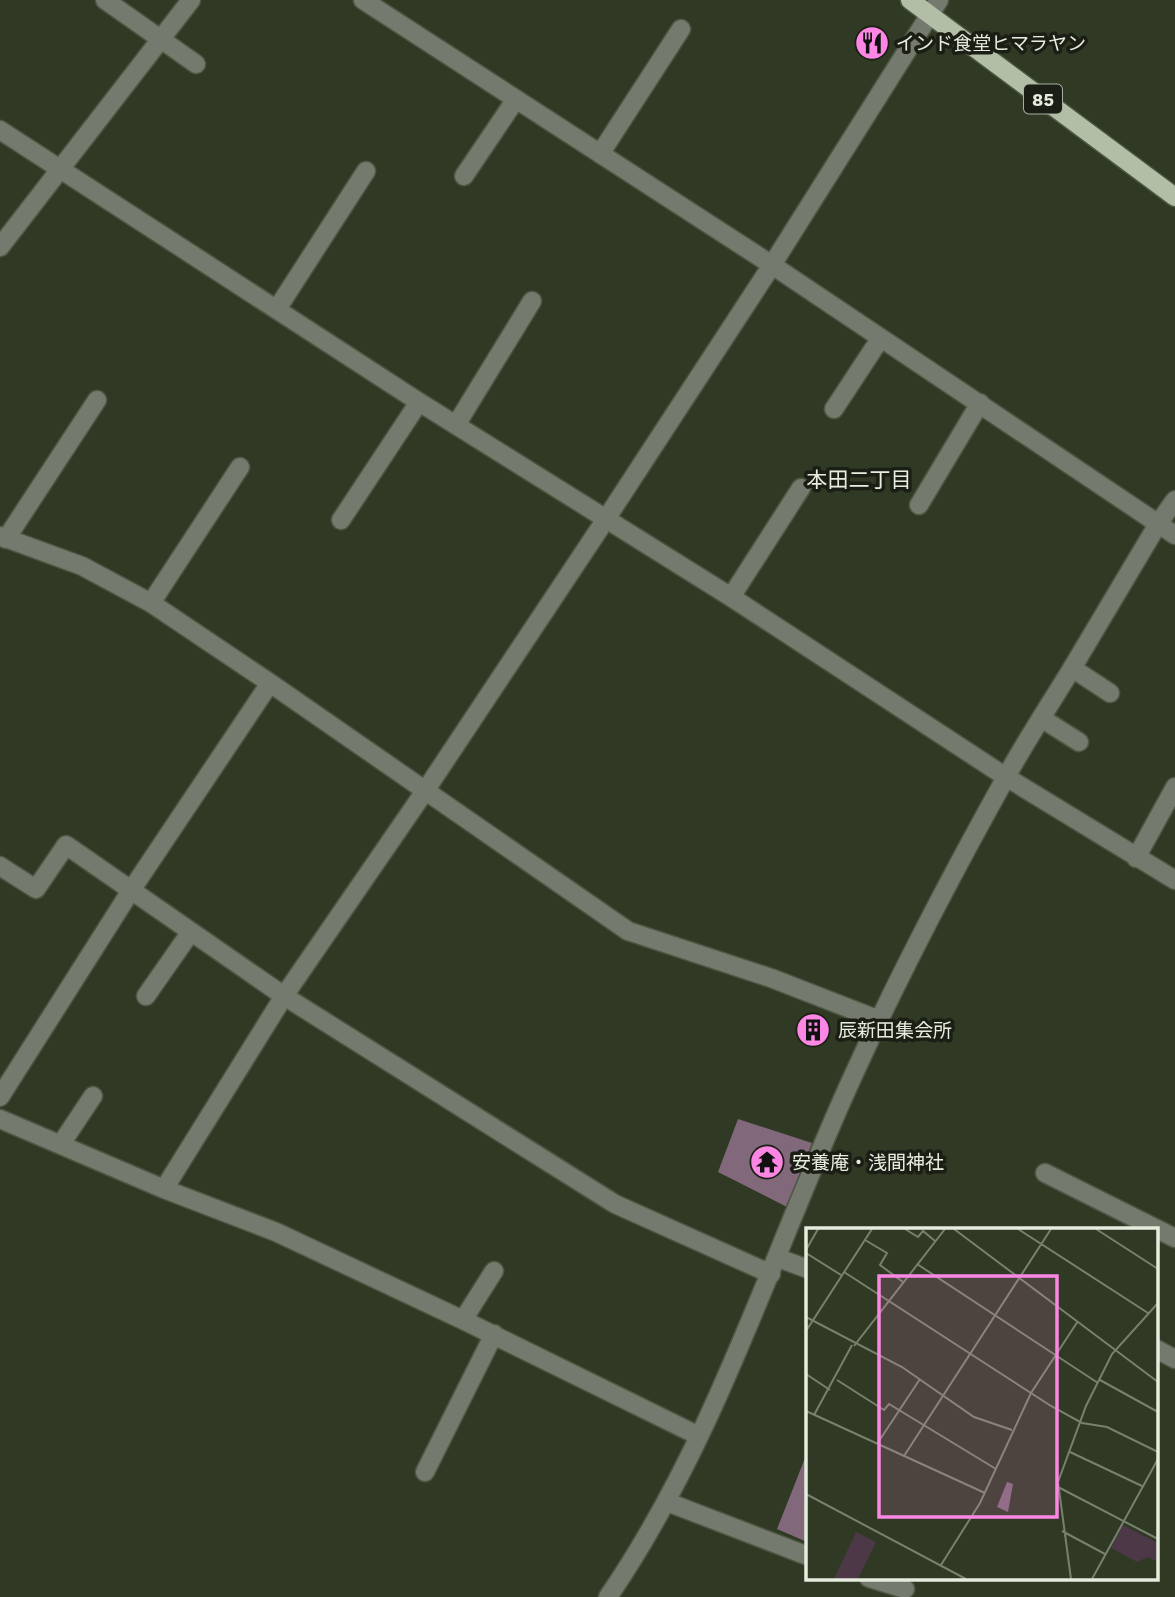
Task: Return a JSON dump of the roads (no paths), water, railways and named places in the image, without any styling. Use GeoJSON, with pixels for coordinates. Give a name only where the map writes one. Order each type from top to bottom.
{"type":"FeatureCollection","features":[{"type":"Feature","properties":{"kind":"main road","name":"85"},"geometry":{"type":"LineString","coordinates":[[910,0],[934,7],[1175,197]]}},
{"type":"Feature","properties":{"kind":"street"},"geometry":{"type":"LineString","coordinates":[[105,0],[196,64]]}},
{"type":"Feature","properties":{"kind":"street"},"geometry":{"type":"LineString","coordinates":[[0,247],[191,0]]}},
{"type":"Feature","properties":{"kind":"street"},"geometry":{"type":"LineString","coordinates":[[363,0],[772,265],[1175,535]]}},
{"type":"Feature","properties":{"kind":"street"},"geometry":{"type":"LineString","coordinates":[[164,1189],[284,996],[425,791],[772,265],[934,7]]}},
{"type":"Feature","properties":{"kind":"street"},"geometry":{"type":"LineString","coordinates":[[600,154],[681,29]]}},
{"type":"Feature","properties":{"kind":"street"},"geometry":{"type":"LineString","coordinates":[[464,176],[516,99]]}},
{"type":"Feature","properties":{"kind":"street"},"geometry":{"type":"LineString","coordinates":[[0,130],[419,402],[731,597],[1006,777],[1175,880]]}},
{"type":"Feature","properties":{"kind":"street"},"geometry":{"type":"LineString","coordinates":[[277,309],[366,171]]}},
{"type":"Feature","properties":{"kind":"street"},"geometry":{"type":"LineString","coordinates":[[456,425],[532,301]]}},
{"type":"Feature","properties":{"kind":"street"},"geometry":{"type":"LineString","coordinates":[[834,409],[880,339]]}},
{"type":"Feature","properties":{"kind":"street"},"geometry":{"type":"LineString","coordinates":[[97,400],[3,538],[82,566],[151,603],[270,682],[628,931],[771,978],[879,1020]]}},
{"type":"Feature","properties":{"kind":"street"},"geometry":{"type":"LineString","coordinates":[[341,520],[419,402]]}},
{"type":"Feature","properties":{"kind":"street"},"geometry":{"type":"LineString","coordinates":[[919,505],[980,403]]}},
{"type":"Feature","properties":{"kind":"street"},"geometry":{"type":"LineString","coordinates":[[151,603],[240,467]]}},
{"type":"Feature","properties":{"kind":"street"},"geometry":{"type":"LineString","coordinates":[[731,597],[801,488]]}},
{"type":"Feature","properties":{"kind":"street"},"geometry":{"type":"LineString","coordinates":[[608,1597],[638,1553],[667,1502],[699,1436],[775,1266],[842,1099],[879,1020],[1006,777],[1175,500]]}},
{"type":"Feature","properties":{"kind":"street"},"geometry":{"type":"LineString","coordinates":[[1072,668],[1110,693]]}},
{"type":"Feature","properties":{"kind":"street"},"geometry":{"type":"LineString","coordinates":[[0,1097],[130,892],[270,682]]}},
{"type":"Feature","properties":{"kind":"street"},"geometry":{"type":"LineString","coordinates":[[1041,718],[1079,742]]}},
{"type":"Feature","properties":{"kind":"street"},"geometry":{"type":"LineString","coordinates":[[1136,858],[1175,787]]}},
{"type":"Feature","properties":{"kind":"street"},"geometry":{"type":"LineString","coordinates":[[0,866],[36,889],[66,845],[130,892],[284,996],[615,1204],[775,1266],[806,1269]]}},
{"type":"Feature","properties":{"kind":"street"},"geometry":{"type":"LineString","coordinates":[[146,996],[191,933]]}},
{"type":"Feature","properties":{"kind":"street"},"geometry":{"type":"LineString","coordinates":[[61,1144],[93,1096]]}},
{"type":"Feature","properties":{"kind":"street"},"geometry":{"type":"LineString","coordinates":[[0,1119],[276,1233],[463,1320],[699,1436]]}},
{"type":"Feature","properties":{"kind":"street"},"geometry":{"type":"LineString","coordinates":[[1045,1173],[1155,1228]]}},
{"type":"Feature","properties":{"kind":"street"},"geometry":{"type":"LineString","coordinates":[[1158,1230],[1175,1238]]}},
{"type":"Feature","properties":{"kind":"street"},"geometry":{"type":"LineString","coordinates":[[463,1320],[494,1270]]}},
{"type":"Feature","properties":{"kind":"street"},"geometry":{"type":"LineString","coordinates":[[425,1472],[494,1335]]}},
{"type":"Feature","properties":{"kind":"street"},"geometry":{"type":"LineString","coordinates":[[1158,1350],[1175,1359]]}},
{"type":"Feature","properties":{"kind":"street"},"geometry":{"type":"LineString","coordinates":[[667,1502],[806,1556]]}},
{"type":"Feature","properties":{"kind":"street"},"geometry":{"type":"LineString","coordinates":[[876,1580],[905,1589]]}},
{"type":"Feature","properties":{"kind":"place","name":"インド食堂ヒマラヤン"},"geometry":{"type":"Point","coordinates":[872,43]}},
{"type":"Feature","properties":{"kind":"place","name":"辰新田集会所"},"geometry":{"type":"Point","coordinates":[813,1030]}},
{"type":"Feature","properties":{"kind":"place","name":"安養庵・浅間神社"},"geometry":{"type":"Point","coordinates":[767,1162]}},
{"type":"Feature","properties":{"kind":"district","name":"本田二丁目"},"geometry":{"type":"Point","coordinates":[859,479]}}]}
